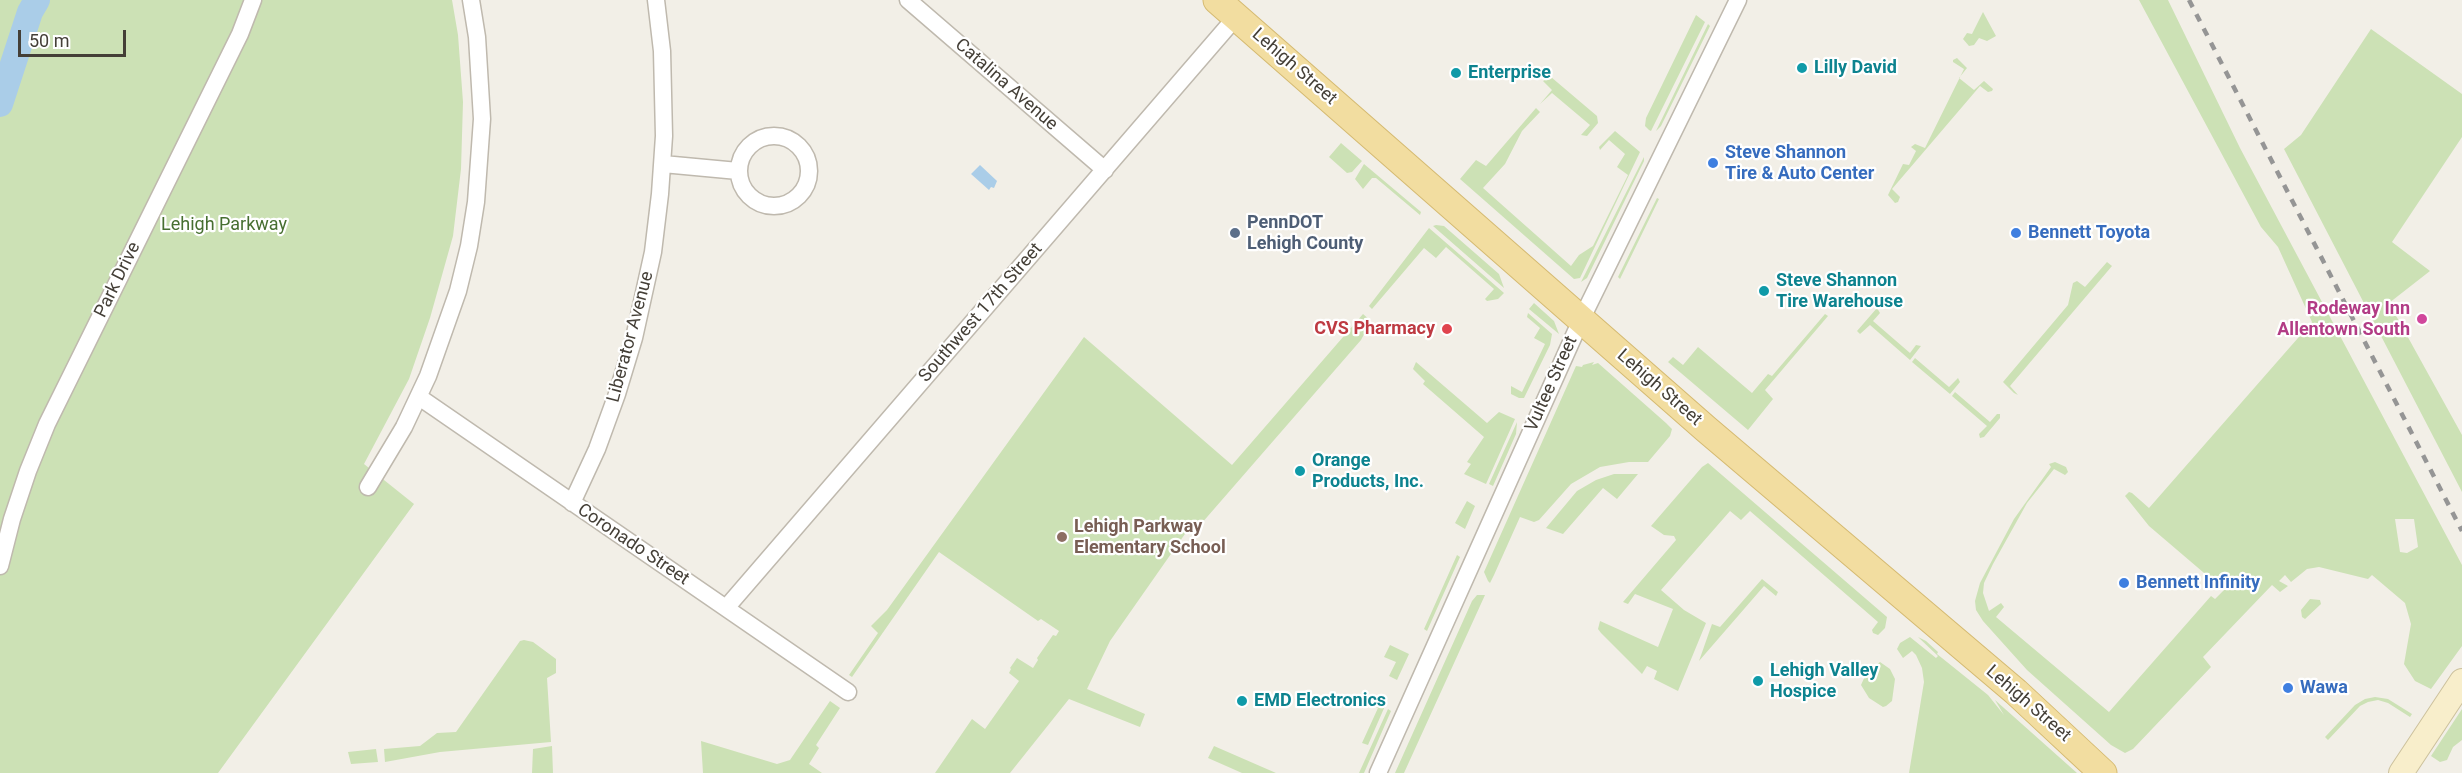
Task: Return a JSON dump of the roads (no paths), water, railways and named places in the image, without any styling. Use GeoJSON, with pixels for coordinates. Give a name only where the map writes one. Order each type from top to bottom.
{"type":"FeatureCollection","features":[{"type":"Feature","properties":{"kind":"main road","name":"Lehigh Street"},"geometry":{"type":"LineString","coordinates":[[1226,8],[1581,320],[2016,692],[2103,773]]}},
{"type":"Feature","properties":{"kind":"street","name":"Park Drive"},"geometry":{"type":"LineString","coordinates":[[0,566],[28,471],[47,424],[240,34],[253,0]]}},
{"type":"Feature","properties":{"kind":"street"},"geometry":{"type":"LineString","coordinates":[[368,488],[388,456],[419,397],[445,334],[458,291],[476,202],[482,119],[471,0]]}},
{"type":"Feature","properties":{"kind":"street","name":"Liberator Avenue"},"geometry":{"type":"LineString","coordinates":[[572,503],[613,405],[634,338],[653,252],[663,164],[664,108],[662,51],[656,0]]}},
{"type":"Feature","properties":{"kind":"street","name":"Catalina Avenue"},"geometry":{"type":"LineString","coordinates":[[908,0],[1105,170]]}},
{"type":"Feature","properties":{"kind":"street","name":"Vultee Street"},"geometry":{"type":"LineString","coordinates":[[1378,773],[1581,320],[1738,0]]}},
{"type":"Feature","properties":{"kind":"street","name":"Southwest 17th Street"},"geometry":{"type":"LineString","coordinates":[[726,608],[1105,170],[1226,8]]}},
{"type":"Feature","properties":{"kind":"street"},"geometry":{"type":"LineString","coordinates":[[773,135],[791,139],[800,146],[807,157],[809,168],[808,180],[796,199],[775,206],[753,200],[740,182],[738,171],[747,148],[756,140],[773,135]]}},
{"type":"Feature","properties":{"kind":"street"},"geometry":{"type":"LineString","coordinates":[[663,164],[738,171]]}},
{"type":"Feature","properties":{"kind":"street","name":"Coronado Street"},"geometry":{"type":"LineString","coordinates":[[419,397],[848,692]]}},
{"type":"Feature","properties":{"kind":"street"},"geometry":{"type":"LineString","coordinates":[[2401,773],[2462,681]]}},
{"type":"Feature","properties":{"kind":"water"},"geometry":{"type":"Polygon","coordinates":[[[980,165],[997,181],[994,188],[991,187],[989,190],[971,174],[980,165]]]}},
{"type":"Feature","properties":{"kind":"waterway"},"geometry":{"type":"LineString","coordinates":[[0,104],[30,12],[37,0]]}},
{"type":"Feature","properties":{"kind":"railway"},"geometry":{"type":"LineString","coordinates":[[2189,0],[2462,531]]}},
{"type":"Feature","properties":{"kind":"place","name":"Lilly David"},"geometry":{"type":"Point","coordinates":[1802,68]}},
{"type":"Feature","properties":{"kind":"place","name":"Enterprise"},"geometry":{"type":"Point","coordinates":[1456,73]}},
{"type":"Feature","properties":{"kind":"place","name":"Steve Shannon Tire & Auto Center"},"geometry":{"type":"Point","coordinates":[1713,163]}},
{"type":"Feature","properties":{"kind":"place","name":"PennDOT Lehigh County"},"geometry":{"type":"Point","coordinates":[1235,233]}},
{"type":"Feature","properties":{"kind":"place","name":"Bennett Toyota"},"geometry":{"type":"Point","coordinates":[2016,233]}},
{"type":"Feature","properties":{"kind":"place","name":"Steve Shannon Tire Warehouse"},"geometry":{"type":"Point","coordinates":[1764,291]}},
{"type":"Feature","properties":{"kind":"place","name":"Rodeway Inn Allentown South"},"geometry":{"type":"Point","coordinates":[2422,319]}},
{"type":"Feature","properties":{"kind":"place","name":"CVS Pharmacy"},"geometry":{"type":"Point","coordinates":[1447,329]}},
{"type":"Feature","properties":{"kind":"place","name":"Orange Products, Inc."},"geometry":{"type":"Point","coordinates":[1300,471]}},
{"type":"Feature","properties":{"kind":"place","name":"Lehigh Parkway Elementary School"},"geometry":{"type":"Point","coordinates":[1062,537]}},
{"type":"Feature","properties":{"kind":"place","name":"Bennett Infinity"},"geometry":{"type":"Point","coordinates":[2124,583]}},
{"type":"Feature","properties":{"kind":"place","name":"Lehigh Valley Hospice"},"geometry":{"type":"Point","coordinates":[1758,681]}},
{"type":"Feature","properties":{"kind":"place","name":"Wawa"},"geometry":{"type":"Point","coordinates":[2288,688]}},
{"type":"Feature","properties":{"kind":"place","name":"EMD Electronics"},"geometry":{"type":"Point","coordinates":[1242,701]}},
{"type":"Feature","properties":{"kind":"park label","name":"Lehigh Parkway"},"geometry":{"type":"Point","coordinates":[224,225]}}]}
